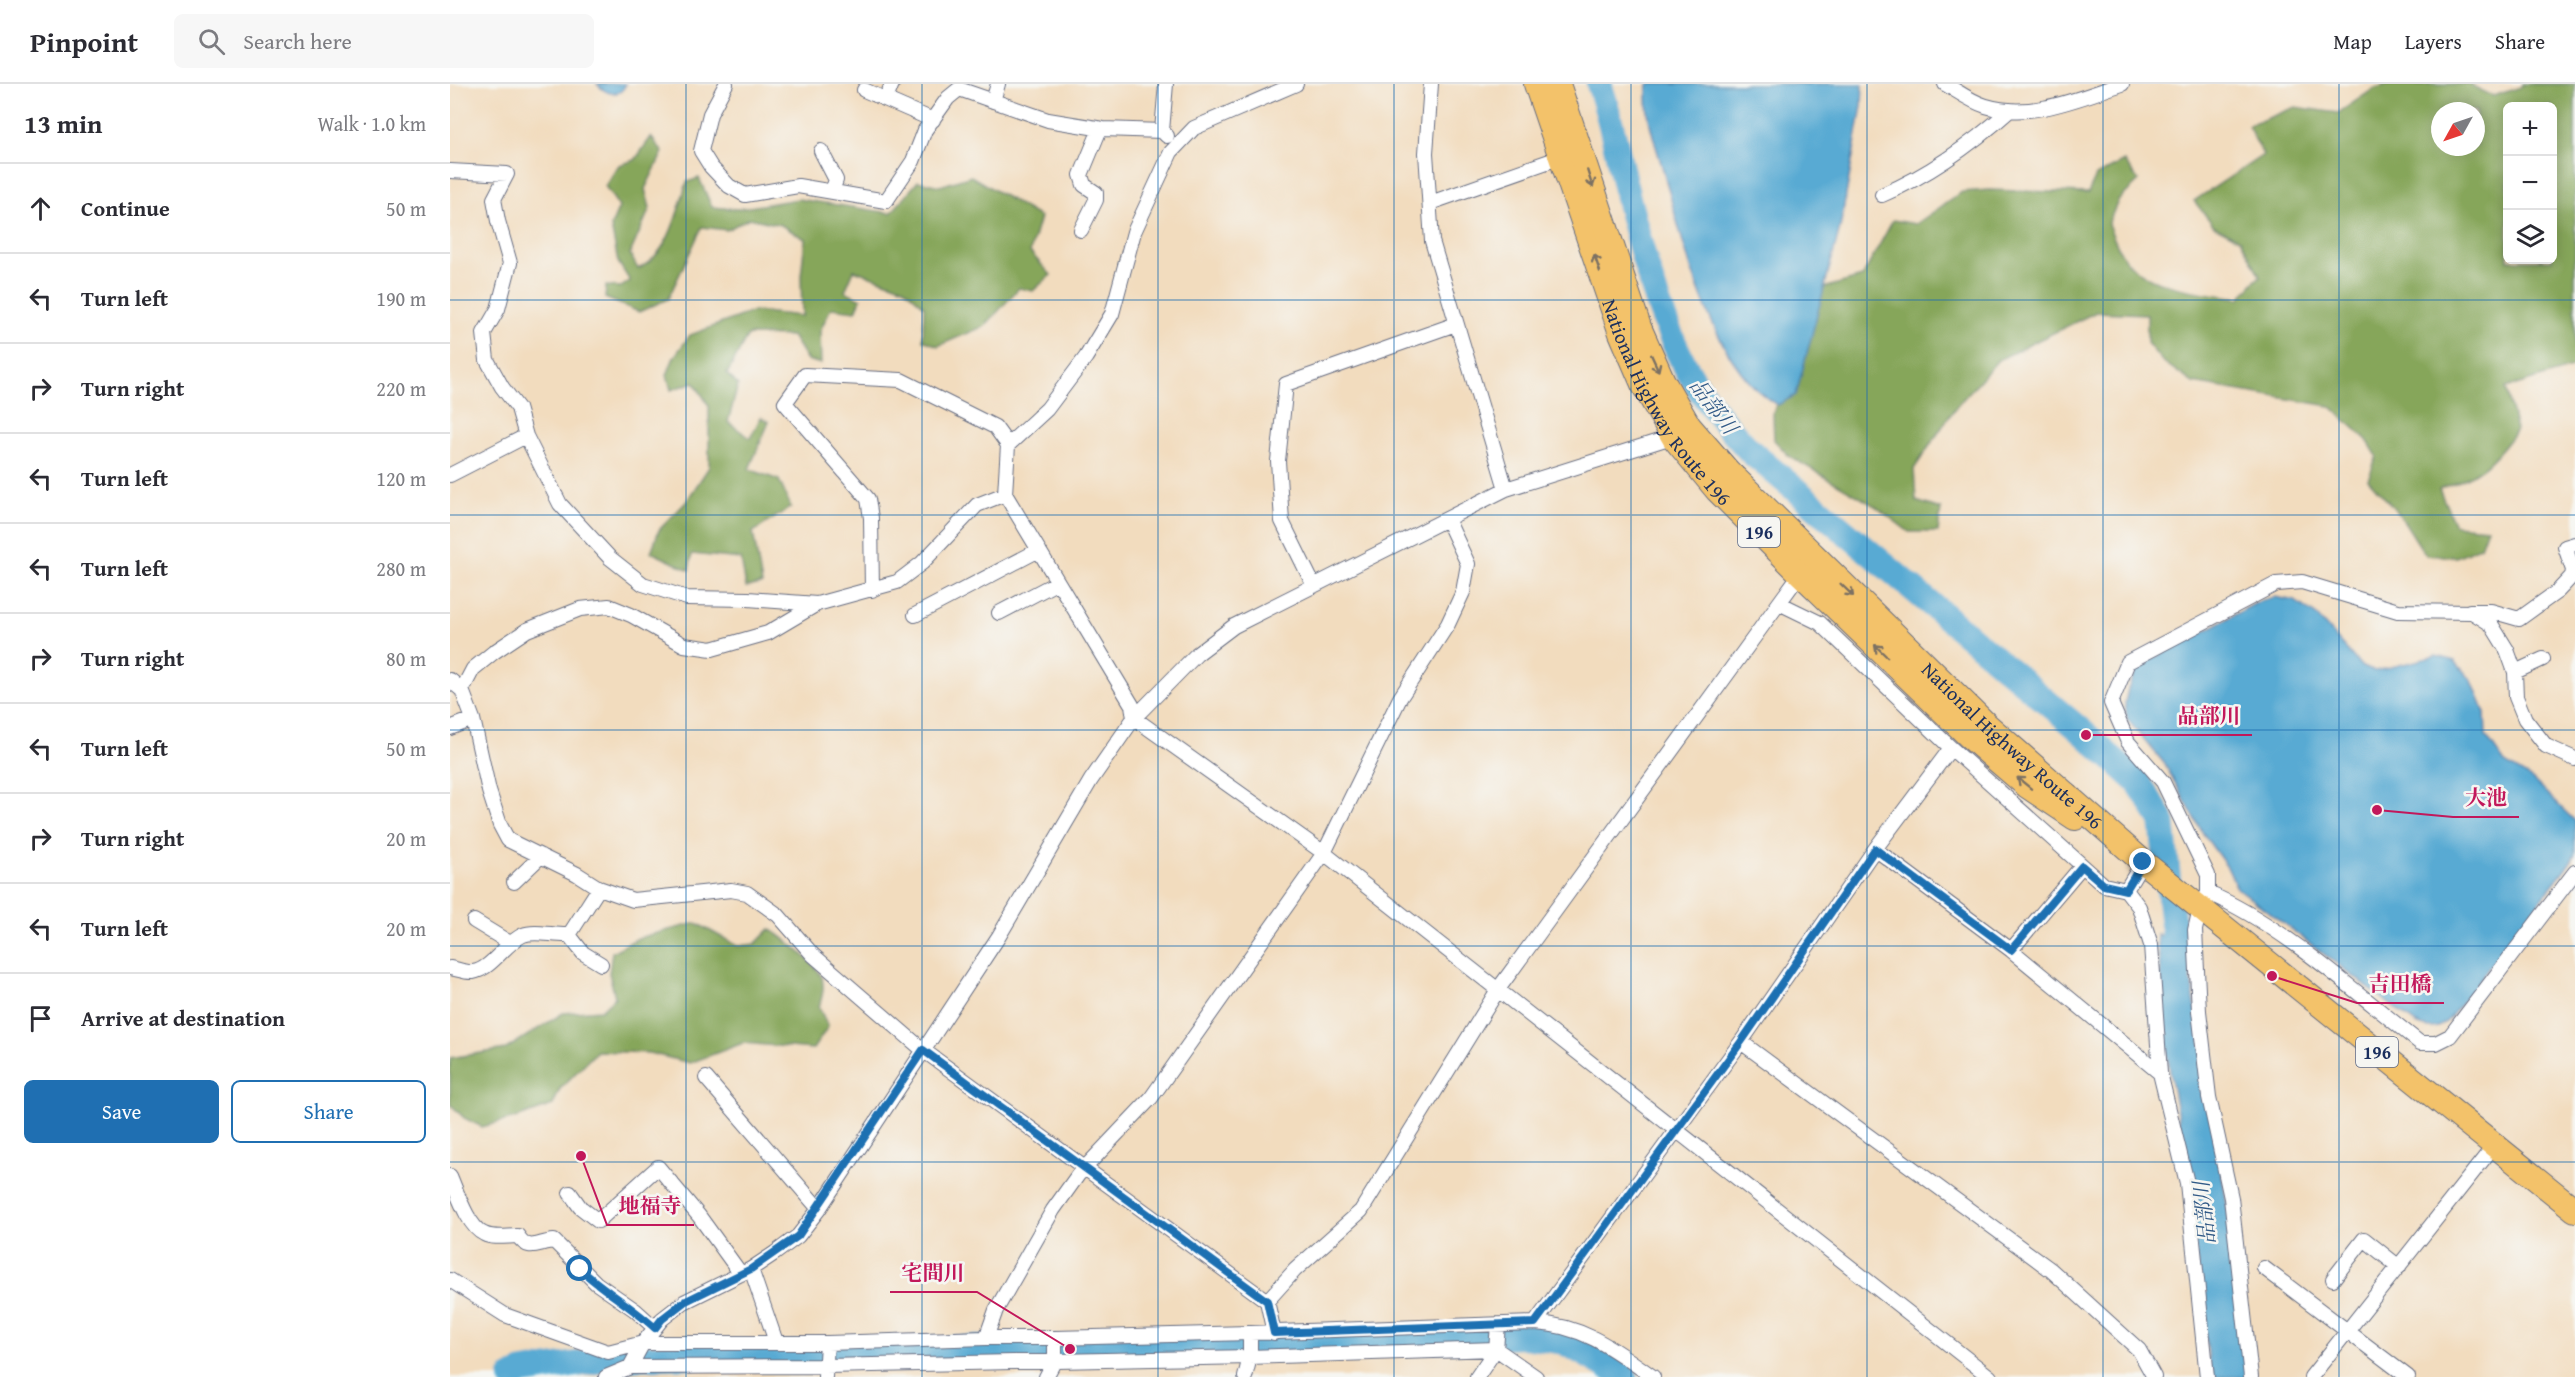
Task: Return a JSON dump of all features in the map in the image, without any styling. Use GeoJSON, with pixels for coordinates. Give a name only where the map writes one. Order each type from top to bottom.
{"type":"FeatureCollection","features":[{"type":"Feature","properties":{"kind":"highway","name":"National Highway Route 196"},"geometry":{"type":"LineString","coordinates":[[1536,84],[1570,154]]}},
{"type":"Feature","properties":{"kind":"highway","name":"National Highway Route 196"},"geometry":{"type":"LineString","coordinates":[[1558,84],[1570,154],[1620,333],[1642,384],[1681,432],[1717,490],[1807,566],[1970,737],[2026,786],[2147,866],[2179,892],[2204,901],[2493,1147],[2575,1210]]}},
{"type":"Feature","properties":{"kind":"street"},"geometry":{"type":"LineString","coordinates":[[726,84],[710,114],[701,151],[711,167],[729,186],[745,195],[798,186],[886,201],[913,162],[925,130],[948,98],[959,89],[1048,120],[1100,129],[1162,131],[1177,146]]}},
{"type":"Feature","properties":{"kind":"street"},"geometry":{"type":"LineString","coordinates":[[886,99],[892,84]]}},
{"type":"Feature","properties":{"kind":"street"},"geometry":{"type":"LineString","coordinates":[[993,101],[998,84]]}},
{"type":"Feature","properties":{"kind":"street"},"geometry":{"type":"LineString","coordinates":[[1162,131],[1166,84]]}},
{"type":"Feature","properties":{"kind":"street"},"geometry":{"type":"LineString","coordinates":[[1008,445],[1047,409],[1086,357],[1112,314],[1134,232],[1171,152],[1194,128],[1296,84]]}},
{"type":"Feature","properties":{"kind":"street"},"geometry":{"type":"LineString","coordinates":[[1431,84],[1426,153],[1432,241],[1506,489]]}},
{"type":"Feature","properties":{"kind":"street"},"geometry":{"type":"LineString","coordinates":[[1952,86],[1985,106],[2010,110],[2044,109],[2122,84]]}},
{"type":"Feature","properties":{"kind":"street"},"geometry":{"type":"LineString","coordinates":[[864,90],[933,120]]}},
{"type":"Feature","properties":{"kind":"street"},"geometry":{"type":"LineString","coordinates":[[1882,195],[1937,168],[1984,134],[2010,110]]}},
{"type":"Feature","properties":{"kind":"street"},"geometry":{"type":"LineString","coordinates":[[1081,230],[1096,200],[1096,193],[1084,185],[1081,175],[1100,129]]}},
{"type":"Feature","properties":{"kind":"street"},"geometry":{"type":"LineString","coordinates":[[821,151],[836,180],[832,191]]}},
{"type":"Feature","properties":{"kind":"street"},"geometry":{"type":"LineString","coordinates":[[1430,203],[1570,154]]}},
{"type":"Feature","properties":{"kind":"street"},"geometry":{"type":"LineString","coordinates":[[450,171],[507,174],[494,199],[510,263],[498,309],[484,333],[487,360],[501,387],[518,408],[526,436],[560,504],[610,558],[643,584],[687,598],[748,599],[816,604]]}},
{"type":"Feature","properties":{"kind":"street"},"geometry":{"type":"LineString","coordinates":[[1314,586],[1282,521],[1278,461],[1286,384],[1456,324]]}},
{"type":"Feature","properties":{"kind":"street"},"geometry":{"type":"LineString","coordinates":[[872,590],[871,518],[868,499],[785,403],[805,375],[902,380],[995,427],[1008,445],[1005,494],[1132,705],[1134,718],[1324,853],[1499,988],[1675,1131],[1990,1377]]}},
{"type":"Feature","properties":{"kind":"street"},"geometry":{"type":"LineString","coordinates":[[630,1367],[643,1343],[662,1319],[684,1302],[746,1271],[798,1236],[819,1209],[999,936],[1091,780],[1134,718],[1197,654],[1234,626],[1506,489],[1681,432]]}},
{"type":"Feature","properties":{"kind":"street"},"geometry":{"type":"LineString","coordinates":[[450,475],[526,436]]}},
{"type":"Feature","properties":{"kind":"street"},"geometry":{"type":"LineString","coordinates":[[462,690],[473,669],[494,652],[527,630],[580,609],[609,606],[632,615],[684,645],[712,649],[768,633],[816,604],[897,582],[922,563],[976,505],[1005,494]]}},
{"type":"Feature","properties":{"kind":"street"},"geometry":{"type":"LineString","coordinates":[[986,1338],[996,1310],[1024,1257],[1053,1210],[1085,1168],[1151,1098],[1324,853],[1400,698],[1448,624],[1462,592],[1468,564],[1447,519]]}},
{"type":"Feature","properties":{"kind":"street"},"geometry":{"type":"LineString","coordinates":[[2458,612],[2491,611],[2520,618],[2558,591],[2572,576],[2565,548],[2575,544]]}},
{"type":"Feature","properties":{"kind":"street"},"geometry":{"type":"LineString","coordinates":[[915,615],[1039,550]]}},
{"type":"Feature","properties":{"kind":"street"},"geometry":{"type":"LineString","coordinates":[[1267,1301],[1295,1270],[1361,1210],[1499,988],[1807,566]]}},
{"type":"Feature","properties":{"kind":"street"},"geometry":{"type":"LineString","coordinates":[[999,613],[1058,582]]}},
{"type":"Feature","properties":{"kind":"street"},"geometry":{"type":"LineString","coordinates":[[2251,1377],[2231,1198],[2209,1097],[2199,1011],[2195,930],[2204,901],[2208,875],[2163,782],[2128,742],[2111,703],[2128,662],[2276,584],[2302,582],[2398,611],[2472,612],[2491,624],[2507,650],[2515,672],[2516,697],[2525,719],[2547,746],[2575,759]]}},
{"type":"Feature","properties":{"kind":"street"},"geometry":{"type":"LineString","coordinates":[[1781,604],[1820,622],[1951,748],[2082,866],[2104,885],[2126,890],[2139,907],[2151,945],[2160,1073],[2187,1183],[2207,1377]]}},
{"type":"Feature","properties":{"kind":"street"},"geometry":{"type":"LineString","coordinates":[[2515,672],[2543,659]]}},
{"type":"Feature","properties":{"kind":"street"},"geometry":{"type":"LineString","coordinates":[[450,680],[462,690],[472,720],[489,791],[500,825],[508,840],[577,874],[599,888],[633,900],[730,890],[747,893],[778,915],[813,955],[923,1050],[1267,1301],[1274,1333]]}},
{"type":"Feature","properties":{"kind":"street"},"geometry":{"type":"LineString","coordinates":[[450,728],[472,720]]}},
{"type":"Feature","properties":{"kind":"street"},"geometry":{"type":"LineString","coordinates":[[1535,1323],[1741,1042],[1875,849],[1951,748]]}},
{"type":"Feature","properties":{"kind":"street"},"geometry":{"type":"LineString","coordinates":[[1875,849],[2011,950],[2160,1073]]}},
{"type":"Feature","properties":{"kind":"street"},"geometry":{"type":"LineString","coordinates":[[514,882],[541,856]]}},
{"type":"Feature","properties":{"kind":"street"},"geometry":{"type":"LineString","coordinates":[[2011,950],[2082,866]]}},
{"type":"Feature","properties":{"kind":"street"},"geometry":{"type":"LineString","coordinates":[[2126,890],[2147,866]]}},
{"type":"Feature","properties":{"kind":"street"},"geometry":{"type":"LineString","coordinates":[[2204,901],[2237,905],[2281,934],[2420,1043],[2436,1043],[2450,1036],[2575,872]]}},
{"type":"Feature","properties":{"kind":"street"},"geometry":{"type":"LineString","coordinates":[[569,935],[599,888]]}},
{"type":"Feature","properties":{"kind":"street"},"geometry":{"type":"LineString","coordinates":[[474,921],[510,944]]}},
{"type":"Feature","properties":{"kind":"street"},"geometry":{"type":"LineString","coordinates":[[450,968],[472,972],[482,968],[524,935],[539,933],[552,936],[569,935]]}},
{"type":"Feature","properties":{"kind":"street"},"geometry":{"type":"LineString","coordinates":[[569,935],[583,953],[601,964]]}},
{"type":"Feature","properties":{"kind":"street"},"geometry":{"type":"LineString","coordinates":[[1741,1042],[2051,1270],[2139,1350],[2154,1377]]}},
{"type":"Feature","properties":{"kind":"street"},"geometry":{"type":"LineString","coordinates":[[706,1078],[819,1209]]}},
{"type":"Feature","properties":{"kind":"street"},"geometry":{"type":"LineString","coordinates":[[2311,1377],[2493,1147]]}},
{"type":"Feature","properties":{"kind":"street"},"geometry":{"type":"LineString","coordinates":[[570,1193],[580,1207],[598,1221],[658,1167],[746,1271],[776,1342]]}},
{"type":"Feature","properties":{"kind":"street"},"geometry":{"type":"LineString","coordinates":[[450,1176],[454,1198],[483,1234],[493,1237],[518,1236],[523,1244],[532,1247],[554,1241],[596,1283],[635,1310],[655,1328]]}},
{"type":"Feature","properties":{"kind":"street"},"geometry":{"type":"LineString","coordinates":[[2333,1279],[2364,1239],[2399,1267]]}},
{"type":"Feature","properties":{"kind":"street"},"geometry":{"type":"LineString","coordinates":[[2265,1268],[2408,1377]]}},
{"type":"Feature","properties":{"kind":"street"},"geometry":{"type":"LineString","coordinates":[[450,1281],[505,1315],[608,1352],[643,1343],[776,1342],[826,1360],[986,1338],[1055,1350],[1250,1347],[1274,1333],[1497,1337],[1536,1377]]}},
{"type":"Feature","properties":{"kind":"street"},"geometry":{"type":"LineString","coordinates":[[606,1377],[630,1367],[1055,1350],[1250,1347],[1497,1337],[1535,1323],[1558,1324],[1583,1332],[1653,1377]]}},
{"type":"Feature","properties":{"kind":"street"},"geometry":{"type":"LineString","coordinates":[[1476,1377],[1497,1337]]}},
{"type":"Feature","properties":{"kind":"street"},"geometry":{"type":"LineString","coordinates":[[1245,1377],[1250,1347]]}},
{"type":"Feature","properties":{"kind":"street"},"geometry":{"type":"LineString","coordinates":[[1046,1377],[1055,1350]]}},
{"type":"Feature","properties":{"kind":"green space"},"geometry":{"type":"Polygon","coordinates":[[[2390,84],[2468,84],[2493,96],[2521,87],[2522,84],[2575,84],[2575,367],[2506,388],[2516,430],[2499,452],[2474,474],[2439,489],[2455,525],[2487,528],[2480,547],[2456,557],[2427,555],[2400,515],[2368,479],[2377,456],[2367,440],[2330,406],[2193,383],[2162,361],[2147,343],[2147,314],[2096,312],[1998,360],[1955,408],[1914,469],[1916,501],[1941,509],[1938,532],[1909,532],[1875,506],[1789,456],[1774,440],[1773,414],[1809,292],[1862,277],[1893,220],[1916,224],[1962,192],[1989,190],[2088,193],[2096,176],[2124,161],[2139,181],[2118,201],[2108,224],[2124,257],[2137,270],[2164,284],[2240,298],[2260,276],[2240,239],[2214,226],[2194,201],[2263,155],[2248,126],[2295,107],[2338,113],[2375,88],[2390,84]]]}},
{"type":"Feature","properties":{"kind":"green space"},"geometry":{"type":"Polygon","coordinates":[[[651,137],[663,152],[645,189],[650,208],[630,254],[638,269],[649,262],[665,243],[676,219],[687,182],[699,178],[712,207],[737,209],[798,199],[891,213],[918,181],[940,186],[971,176],[1040,217],[1030,252],[1051,275],[1033,291],[1019,288],[985,326],[938,346],[923,340],[924,306],[904,288],[854,270],[845,291],[861,299],[856,311],[831,308],[820,331],[821,364],[807,360],[792,336],[748,335],[727,374],[738,385],[728,422],[750,438],[761,417],[769,422],[749,469],[779,480],[791,507],[753,532],[762,584],[746,587],[741,559],[692,554],[689,570],[651,552],[659,530],[686,502],[709,467],[709,406],[694,382],[671,390],[667,375],[674,357],[690,335],[754,311],[802,316],[801,276],[805,239],[781,225],[749,218],[727,230],[702,227],[668,299],[639,312],[605,298],[606,286],[621,287],[630,281],[618,262],[611,226],[619,207],[605,186],[619,165],[635,160],[651,137]]]}},
{"type":"Feature","properties":{"kind":"green space"},"geometry":{"type":"Polygon","coordinates":[[[696,923],[738,946],[755,944],[770,929],[811,962],[822,978],[823,990],[819,1007],[828,1027],[813,1049],[743,1043],[690,1063],[649,1053],[597,1051],[560,1089],[553,1105],[482,1127],[464,1118],[450,1104],[450,1058],[506,1049],[563,1013],[601,1010],[615,997],[609,973],[612,952],[638,938],[696,923]]]}},
{"type":"Feature","properties":{"kind":"water"},"geometry":{"type":"Polygon","coordinates":[[[597,84],[626,84],[620,92],[612,93],[597,84]]]}},
{"type":"Feature","properties":{"kind":"water"},"geometry":{"type":"Polygon","coordinates":[[[1648,84],[1863,84],[1862,106],[1840,228],[1796,395],[1778,405],[1755,388],[1735,364],[1718,335],[1704,303],[1681,236],[1652,131],[1647,107],[1648,84]]]}},
{"type":"Feature","properties":{"kind":"water"},"geometry":{"type":"Polygon","coordinates":[[[2275,597],[2295,601],[2317,616],[2362,667],[2375,671],[2436,656],[2455,661],[2472,681],[2485,713],[2486,736],[2505,763],[2532,779],[2575,821],[2575,853],[2572,860],[2449,1019],[2437,1027],[2430,1028],[2416,1024],[2237,888],[2227,867],[2204,835],[2164,763],[2127,719],[2125,703],[2128,689],[2135,673],[2148,661],[2260,601],[2275,597]]]}},
{"type":"Feature","properties":{"kind":"water"},"geometry":{"type":"Polygon","coordinates":[[[2157,934],[2189,949],[2191,979],[2227,1206],[2248,1377],[2211,1377],[2181,1136],[2166,1047],[2157,934]]]}},
{"type":"Feature","properties":{"kind":"waterway","name":"品部川"},"geometry":{"type":"LineString","coordinates":[[1599,84],[1652,285],[1678,351],[1702,393],[1752,453],[2086,735],[2138,782],[2162,820],[2178,977]]}},
{"type":"Feature","properties":{"kind":"waterway"},"geometry":{"type":"LineString","coordinates":[[512,1377],[523,1372],[617,1358],[954,1348],[1262,1348],[1523,1336],[1564,1342],[1625,1377]]}},
{"type":"Feature","properties":{"kind":"place","name":"品部川"},"geometry":{"type":"Point","coordinates":[2086,735]}},
{"type":"Feature","properties":{"kind":"place","name":"大池"},"geometry":{"type":"Point","coordinates":[2377,810]}},
{"type":"Feature","properties":{"kind":"place","name":"吉田橋"},"geometry":{"type":"Point","coordinates":[2272,976]}},
{"type":"Feature","properties":{"kind":"place","name":"地福寺"},"geometry":{"type":"Point","coordinates":[581,1156]}},
{"type":"Feature","properties":{"kind":"place","name":"宅間川"},"geometry":{"type":"Point","coordinates":[1070,1349]}},
{"type":"Feature","properties":{"kind":"route"},"geometry":{"type":"LineString","coordinates":[[580,1269],[655,1328],[662,1319],[684,1302],[751,1269],[798,1236],[819,1209],[923,1050],[1267,1301],[1274,1333],[1535,1323],[1741,1042],[1875,849],[2011,950],[2082,866],[2104,885],[2126,890],[2143,862]]}}]}
